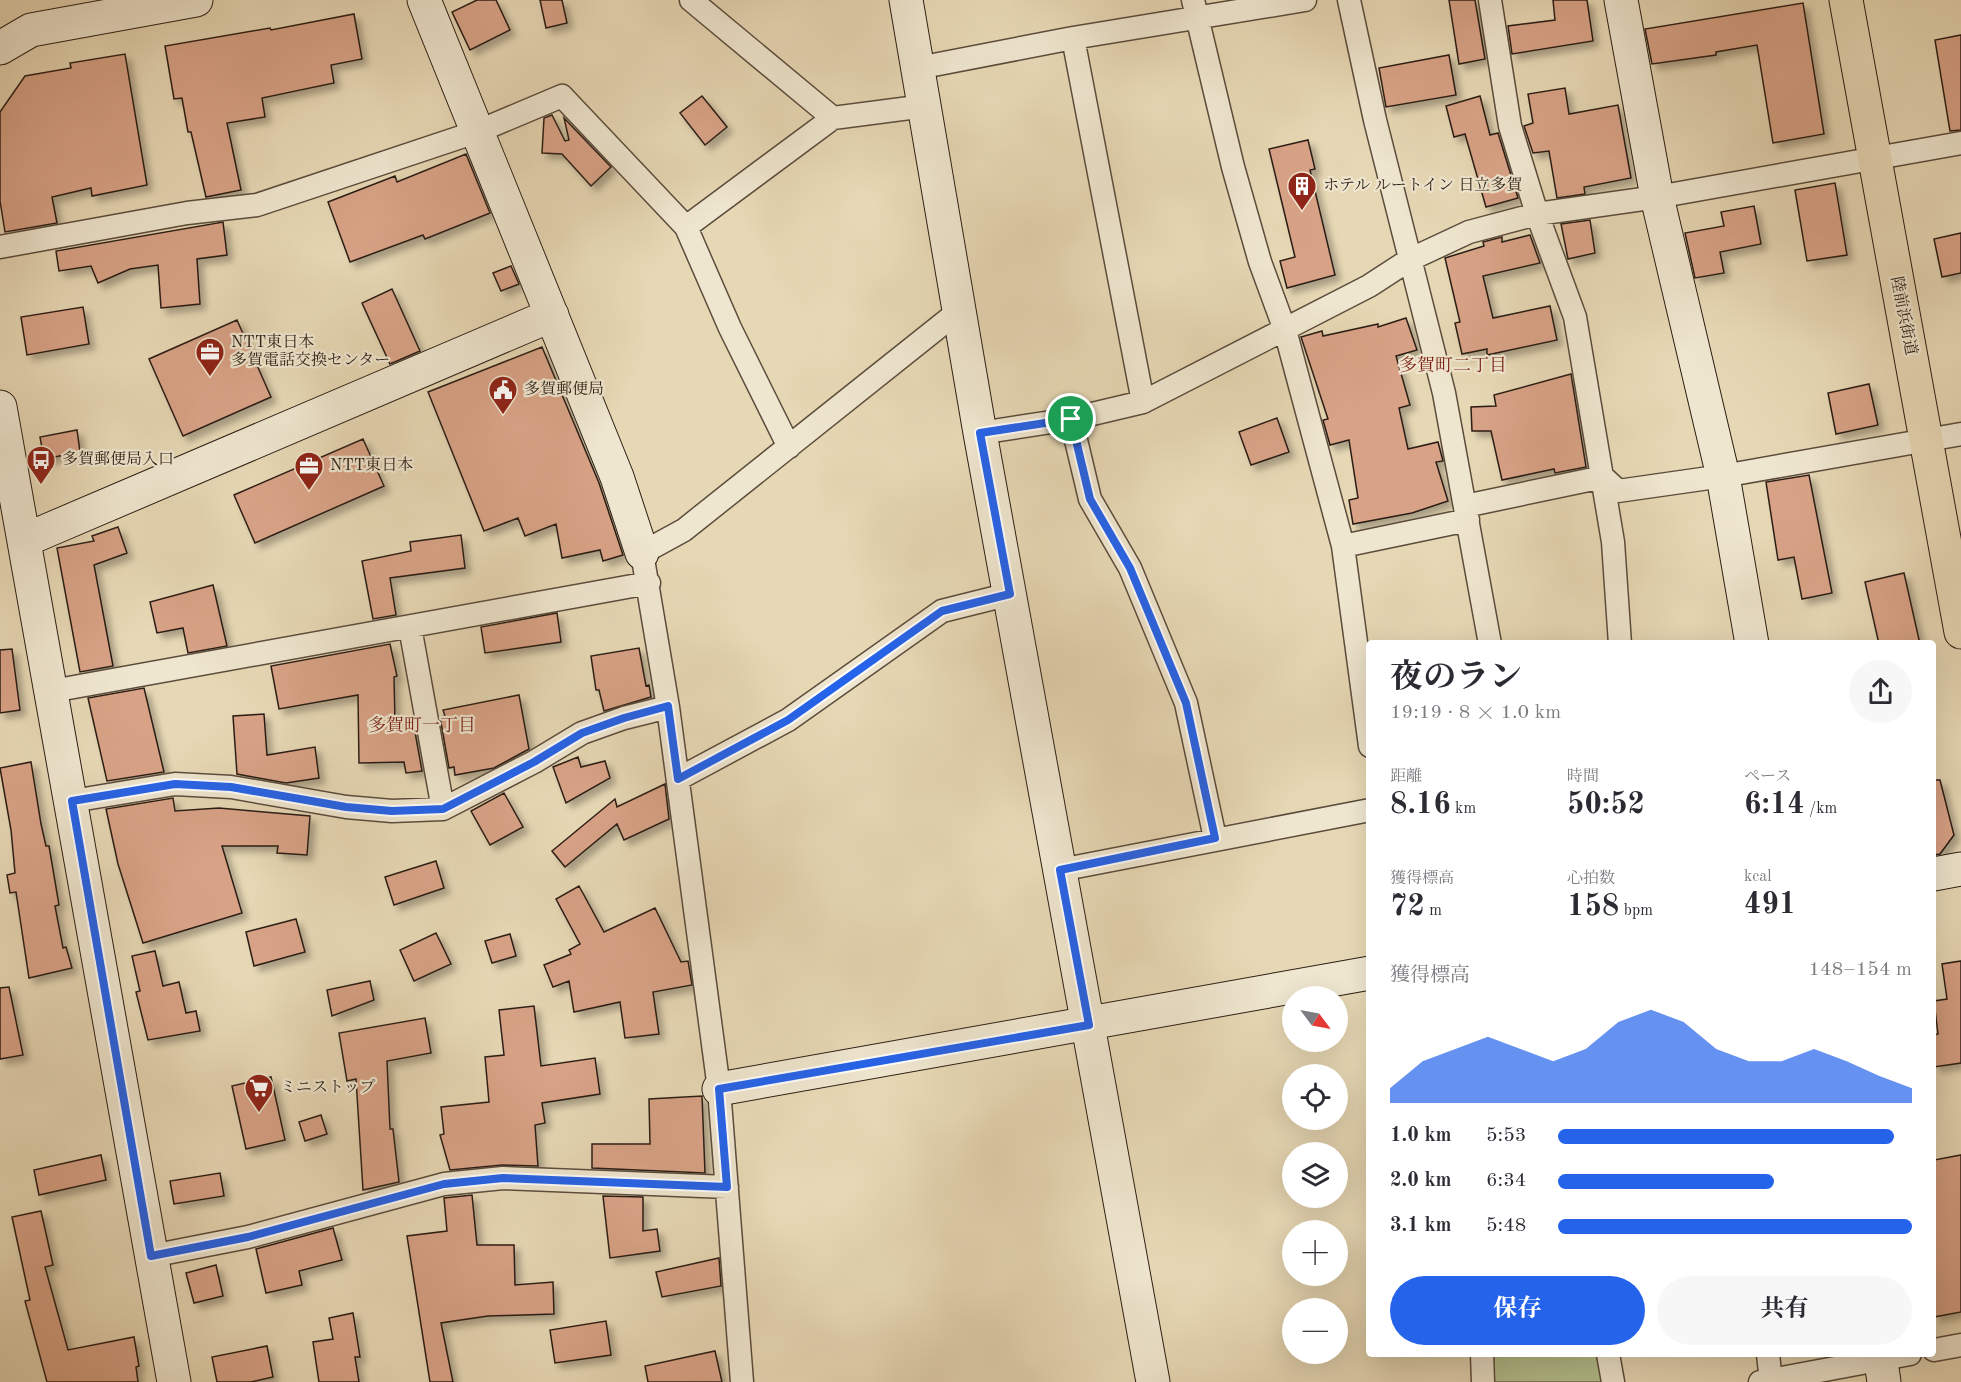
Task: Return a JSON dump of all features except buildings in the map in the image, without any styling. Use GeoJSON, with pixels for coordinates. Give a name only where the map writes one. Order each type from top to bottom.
{"type":"FeatureCollection","features":[{"type":"Feature","properties":{"kind":"highway","name":"陸前浜街道"},"geometry":{"type":"LineString","coordinates":[[1846,0],[1873,160],[1961,632]]}},
{"type":"Feature","properties":{"kind":"street"},"geometry":{"type":"LineString","coordinates":[[0,48],[31,30],[196,0]]}},
{"type":"Feature","properties":{"kind":"street"},"geometry":{"type":"LineString","coordinates":[[424,0],[479,131],[617,477],[646,568],[668,706],[719,1089],[742,1382]]}},
{"type":"Feature","properties":{"kind":"street"},"geometry":{"type":"LineString","coordinates":[[691,0],[833,118]]}},
{"type":"Feature","properties":{"kind":"street"},"geometry":{"type":"LineString","coordinates":[[906,0],[980,433],[1153,1382]]}},
{"type":"Feature","properties":{"kind":"street"},"geometry":{"type":"LineString","coordinates":[[918,68],[1073,38],[1195,10],[1305,0]]}},
{"type":"Feature","properties":{"kind":"street"},"geometry":{"type":"LineString","coordinates":[[1349,0],[1409,260],[1444,393],[1489,640]]}},
{"type":"Feature","properties":{"kind":"street"},"geometry":{"type":"LineString","coordinates":[[1490,0],[1510,126],[1537,214],[1575,317],[1612,542],[1620,640]]}},
{"type":"Feature","properties":{"kind":"street"},"geometry":{"type":"LineString","coordinates":[[1621,0],[1657,197],[1723,476],[1751,640]]}},
{"type":"Feature","properties":{"kind":"street"},"geometry":{"type":"LineString","coordinates":[[1195,10],[1233,168],[1260,262],[1285,330],[1343,546],[1366,716]]}},
{"type":"Feature","properties":{"kind":"street"},"geometry":{"type":"LineString","coordinates":[[0,23],[31,30]]}},
{"type":"Feature","properties":{"kind":"street"},"geometry":{"type":"LineString","coordinates":[[1073,38],[1143,402]]}},
{"type":"Feature","properties":{"kind":"street"},"geometry":{"type":"LineString","coordinates":[[0,246],[187,213],[258,205],[479,131],[562,96],[686,227],[730,328],[789,447]]}},
{"type":"Feature","properties":{"kind":"street"},"geometry":{"type":"LineString","coordinates":[[686,227],[833,118],[925,106]]}},
{"type":"Feature","properties":{"kind":"street"},"geometry":{"type":"LineString","coordinates":[[980,433],[1071,419],[1143,402],[1369,286],[1409,260],[1469,232],[1537,214],[1657,197],[1961,143]]}},
{"type":"Feature","properties":{"kind":"street"},"geometry":{"type":"LineString","coordinates":[[52,691],[410,627],[646,568],[684,530],[960,310]]}},
{"type":"Feature","properties":{"kind":"street"},"geometry":{"type":"LineString","coordinates":[[25,540],[552,315]]}},
{"type":"Feature","properties":{"kind":"street"},"geometry":{"type":"LineString","coordinates":[[0,407],[174,1382]]}},
{"type":"Feature","properties":{"kind":"street"},"geometry":{"type":"LineString","coordinates":[[1071,419],[1090,499],[1130,568],[1186,703],[1215,838]]}},
{"type":"Feature","properties":{"kind":"street"},"geometry":{"type":"LineString","coordinates":[[1603,477],[1618,491],[1723,476],[1961,434]]}},
{"type":"Feature","properties":{"kind":"street"},"geometry":{"type":"LineString","coordinates":[[1343,546],[1603,477]]}},
{"type":"Feature","properties":{"kind":"street"},"geometry":{"type":"LineString","coordinates":[[678,779],[788,720],[942,611],[1010,594]]}},
{"type":"Feature","properties":{"kind":"street"},"geometry":{"type":"LineString","coordinates":[[410,627],[443,809]]}},
{"type":"Feature","properties":{"kind":"street"},"geometry":{"type":"LineString","coordinates":[[72,801],[175,784],[231,787],[346,807],[392,811],[443,809],[534,762],[582,733],[668,706]]}},
{"type":"Feature","properties":{"kind":"street"},"geometry":{"type":"LineString","coordinates":[[1060,870],[1215,838],[1366,811]]}},
{"type":"Feature","properties":{"kind":"street"},"geometry":{"type":"LineString","coordinates":[[1936,874],[1961,869]]}},
{"type":"Feature","properties":{"kind":"street"},"geometry":{"type":"LineString","coordinates":[[719,1089],[1089,1025],[1366,974]]}},
{"type":"Feature","properties":{"kind":"street"},"geometry":{"type":"LineString","coordinates":[[151,1256],[248,1237],[444,1184],[503,1178],[727,1187]]}},
{"type":"Feature","properties":{"kind":"street"},"geometry":{"type":"LineString","coordinates":[[1936,1350],[1961,1345]]}},
{"type":"Feature","properties":{"kind":"street"},"geometry":{"type":"LineString","coordinates":[[1482,1357],[1483,1382]]}},
{"type":"Feature","properties":{"kind":"street"},"geometry":{"type":"LineString","coordinates":[[1609,1357],[1613,1382]]}},
{"type":"Feature","properties":{"kind":"street"},"geometry":{"type":"LineString","coordinates":[[1768,1357],[1767,1381],[1889,1363]]}},
{"type":"Feature","properties":{"kind":"green space"},"geometry":{"type":"Polygon","coordinates":[[[1482,1357],[1608,1357],[1613,1382],[1483,1382],[1482,1357]]]}},
{"type":"Feature","properties":{"kind":"place","name":"ホテル ルートイン 日立多賀"},"geometry":{"type":"Point","coordinates":[1302,212]}},
{"type":"Feature","properties":{"kind":"place","name":"NTT東日本 多賀電話交換センター"},"geometry":{"type":"Point","coordinates":[210,378]}},
{"type":"Feature","properties":{"kind":"place","name":"多賀郵便局"},"geometry":{"type":"Point","coordinates":[503,416]}},
{"type":"Feature","properties":{"kind":"place","name":"多賀郵便局入口"},"geometry":{"type":"Point","coordinates":[41,486]}},
{"type":"Feature","properties":{"kind":"place","name":"NTT東日本"},"geometry":{"type":"Point","coordinates":[309,492]}},
{"type":"Feature","properties":{"kind":"place","name":"ミニストップ"},"geometry":{"type":"Point","coordinates":[259,1114]}},
{"type":"Feature","properties":{"kind":"district","name":"多賀町二丁目"},"geometry":{"type":"Point","coordinates":[1453,366]}},
{"type":"Feature","properties":{"kind":"district","name":"多賀町一丁目"},"geometry":{"type":"Point","coordinates":[422,726]}},
{"type":"Feature","properties":{"kind":"route"},"geometry":{"type":"LineString","coordinates":[[1071,419],[1090,499],[1130,568],[1186,703],[1215,838],[1060,870],[1089,1025],[719,1089],[727,1187],[503,1178],[444,1184],[374,1201],[248,1237],[151,1256],[72,801],[157,785],[175,784],[231,787],[346,807],[392,811],[443,809],[534,762],[582,733],[668,706],[678,779],[788,720],[942,611],[1010,594],[980,433],[1071,419]]}}]}
